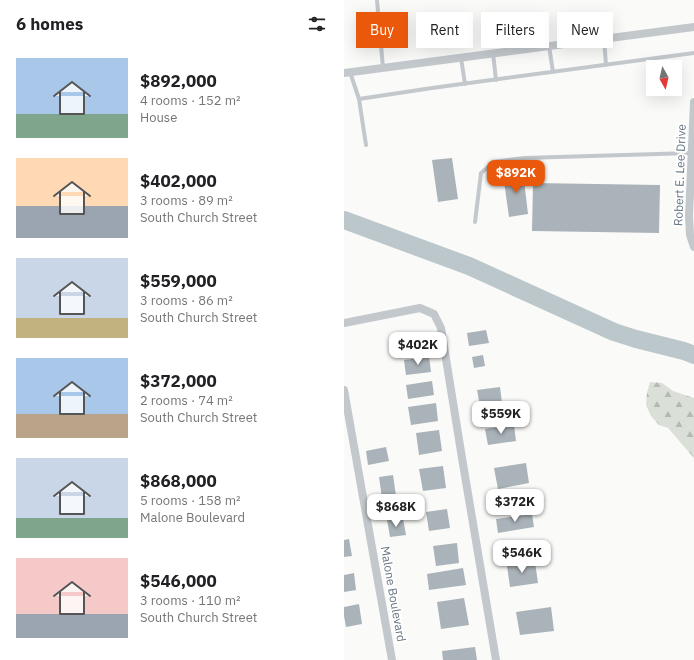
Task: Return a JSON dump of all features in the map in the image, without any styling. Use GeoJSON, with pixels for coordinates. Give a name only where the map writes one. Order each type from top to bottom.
{"type":"FeatureCollection","features":[{"type":"Feature","properties":{"kind":"street"},"geometry":{"type":"LineString","coordinates":[[613,38],[694,27]]}},
{"type":"Feature","properties":{"kind":"street"},"geometry":{"type":"LineString","coordinates":[[347,72],[557,45]]}},
{"type":"Feature","properties":{"kind":"street","name":"Robert E. Lee Drive"},"geometry":{"type":"LineString","coordinates":[[694,102],[689,216],[690,235],[694,247]]}},
{"type":"Feature","properties":{"kind":"street"},"geometry":{"type":"LineString","coordinates":[[344,323],[420,308],[434,314],[442,328],[496,660]]}},
{"type":"Feature","properties":{"kind":"street","name":"Malone Boulevard"},"geometry":{"type":"LineString","coordinates":[[344,390],[392,660]]}},
{"type":"Feature","properties":{"kind":"lane"},"geometry":{"type":"LineString","coordinates":[[377,0],[383,68]]}},
{"type":"Feature","properties":{"kind":"lane"},"geometry":{"type":"LineString","coordinates":[[550,46],[552,72]]}},
{"type":"Feature","properties":{"kind":"lane"},"geometry":{"type":"LineString","coordinates":[[605,48],[606,65]]}},
{"type":"Feature","properties":{"kind":"lane"},"geometry":{"type":"LineString","coordinates":[[493,53],[496,80]]}},
{"type":"Feature","properties":{"kind":"lane"},"geometry":{"type":"LineString","coordinates":[[360,99],[694,53]]}},
{"type":"Feature","properties":{"kind":"lane"},"geometry":{"type":"LineString","coordinates":[[461,58],[465,84]]}},
{"type":"Feature","properties":{"kind":"lane"},"geometry":{"type":"LineString","coordinates":[[347,72],[360,99],[366,145]]}},
{"type":"Feature","properties":{"kind":"lane"},"geometry":{"type":"LineString","coordinates":[[475,222],[481,173],[494,162],[524,158],[692,153]]}},
{"type":"Feature","properties":{"kind":"green space"},"geometry":{"type":"Polygon","coordinates":[[[650,382],[662,383],[673,391],[694,398],[694,458],[668,428],[659,425],[651,416],[646,405],[650,382]]]}},
{"type":"Feature","properties":{"kind":"building"},"geometry":{"type":"Polygon","coordinates":[[[452,158],[458,199],[438,202],[432,160],[452,158]]]}},
{"type":"Feature","properties":{"kind":"building"},"geometry":{"type":"Polygon","coordinates":[[[523,172],[528,214],[509,217],[503,174],[523,172]]]}},
{"type":"Feature","properties":{"kind":"building"},"geometry":{"type":"Polygon","coordinates":[[[533,183],[660,185],[659,233],[532,231],[533,183]]]}},
{"type":"Feature","properties":{"kind":"building"},"geometry":{"type":"Polygon","coordinates":[[[486,330],[489,343],[469,346],[467,333],[486,330]]]}},
{"type":"Feature","properties":{"kind":"building"},"geometry":{"type":"Polygon","coordinates":[[[483,355],[485,366],[474,368],[472,357],[483,355]]]}},
{"type":"Feature","properties":{"kind":"building"},"geometry":{"type":"Polygon","coordinates":[[[429,357],[431,372],[406,375],[404,360],[429,357]]]}},
{"type":"Feature","properties":{"kind":"building"},"geometry":{"type":"Polygon","coordinates":[[[432,381],[434,395],[408,399],[406,385],[432,381]]]}},
{"type":"Feature","properties":{"kind":"building"},"geometry":{"type":"Polygon","coordinates":[[[500,387],[502,403],[480,406],[477,390],[500,387]]]}},
{"type":"Feature","properties":{"kind":"building"},"geometry":{"type":"Polygon","coordinates":[[[436,403],[438,421],[411,425],[408,407],[436,403]]]}},
{"type":"Feature","properties":{"kind":"building"},"geometry":{"type":"Polygon","coordinates":[[[514,425],[516,441],[488,445],[485,429],[514,425]]]}},
{"type":"Feature","properties":{"kind":"building"},"geometry":{"type":"Polygon","coordinates":[[[439,430],[442,451],[419,455],[416,433],[439,430]]]}},
{"type":"Feature","properties":{"kind":"building"},"geometry":{"type":"Polygon","coordinates":[[[386,447],[389,461],[368,465],[366,451],[386,447]]]}},
{"type":"Feature","properties":{"kind":"building"},"geometry":{"type":"Polygon","coordinates":[[[526,463],[529,483],[498,489],[494,468],[526,463]]]}},
{"type":"Feature","properties":{"kind":"building"},"geometry":{"type":"Polygon","coordinates":[[[443,466],[446,488],[423,491],[419,469],[443,466]]]}},
{"type":"Feature","properties":{"kind":"building"},"geometry":{"type":"Polygon","coordinates":[[[393,475],[396,496],[382,498],[379,477],[393,475]]]}},
{"type":"Feature","properties":{"kind":"building"},"geometry":{"type":"Polygon","coordinates":[[[447,509],[450,528],[429,531],[426,512],[447,509]]]}},
{"type":"Feature","properties":{"kind":"building"},"geometry":{"type":"Polygon","coordinates":[[[532,514],[534,527],[498,533],[496,519],[532,514]]]}},
{"type":"Feature","properties":{"kind":"building"},"geometry":{"type":"Polygon","coordinates":[[[403,518],[406,535],[390,537],[387,520],[403,518]]]}},
{"type":"Feature","properties":{"kind":"building"},"geometry":{"type":"Polygon","coordinates":[[[349,539],[352,556],[344,557],[344,540],[349,539]]]}},
{"type":"Feature","properties":{"kind":"building"},"geometry":{"type":"Polygon","coordinates":[[[457,543],[459,563],[436,566],[433,546],[457,543]]]}},
{"type":"Feature","properties":{"kind":"building"},"geometry":{"type":"Polygon","coordinates":[[[535,562],[538,583],[510,587],[507,566],[535,562]]]}},
{"type":"Feature","properties":{"kind":"building"},"geometry":{"type":"Polygon","coordinates":[[[463,568],[466,585],[429,590],[427,574],[463,568]]]}},
{"type":"Feature","properties":{"kind":"building"},"geometry":{"type":"Polygon","coordinates":[[[354,573],[356,590],[344,592],[344,575],[354,573]]]}},
{"type":"Feature","properties":{"kind":"building"},"geometry":{"type":"Polygon","coordinates":[[[464,598],[469,625],[441,629],[437,602],[464,598]]]}},
{"type":"Feature","properties":{"kind":"building"},"geometry":{"type":"Polygon","coordinates":[[[359,604],[362,624],[346,627],[344,607],[359,604]]]}},
{"type":"Feature","properties":{"kind":"building"},"geometry":{"type":"Polygon","coordinates":[[[551,607],[554,631],[520,635],[516,612],[551,607]]]}},
{"type":"Feature","properties":{"kind":"building"},"geometry":{"type":"Polygon","coordinates":[[[475,647],[477,660],[443,660],[442,651],[475,647]]]}},
{"type":"Feature","properties":{"kind":"waterway"},"geometry":{"type":"LineString","coordinates":[[344,220],[469,266],[614,332],[694,355]]}}]}
